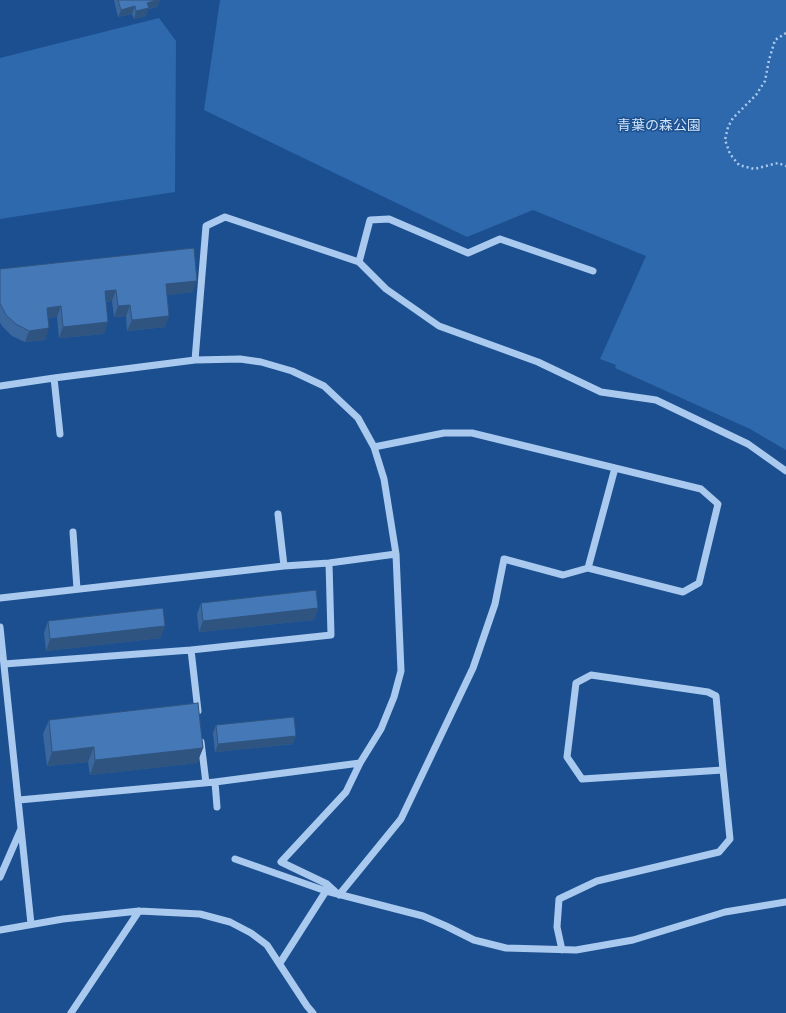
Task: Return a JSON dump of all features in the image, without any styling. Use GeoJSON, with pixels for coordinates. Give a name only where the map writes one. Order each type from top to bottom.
{"type":"FeatureCollection","features":[{"type":"Feature","properties":{"kind":"street"},"geometry":{"type":"LineString","coordinates":[[195,360],[206,226],[225,217],[359,262],[386,289],[438,326],[538,362],[601,392],[656,400],[748,444],[786,471]]}},
{"type":"Feature","properties":{"kind":"street"},"geometry":{"type":"LineString","coordinates":[[359,262],[370,220],[389,219],[468,253],[500,239],[593,271]]}},
{"type":"Feature","properties":{"kind":"street"},"geometry":{"type":"LineString","coordinates":[[0,386],[195,360],[240,359],[261,362],[292,370],[324,386],[342,401],[358,418],[374,447],[384,479],[396,554],[401,671],[394,697],[381,729],[360,762],[346,792],[281,862],[327,884],[339,895]]}},
{"type":"Feature","properties":{"kind":"street"},"geometry":{"type":"LineString","coordinates":[[54,378],[60,434]]}},
{"type":"Feature","properties":{"kind":"street"},"geometry":{"type":"LineString","coordinates":[[339,895],[401,819],[473,668],[495,604],[504,559],[563,575],[588,568],[683,592],[700,583],[718,504],[701,489],[472,433],[444,433],[374,447]]}},
{"type":"Feature","properties":{"kind":"street"},"geometry":{"type":"LineString","coordinates":[[588,568],[615,468]]}},
{"type":"Feature","properties":{"kind":"street"},"geometry":{"type":"LineString","coordinates":[[278,514],[284,566]]}},
{"type":"Feature","properties":{"kind":"street"},"geometry":{"type":"LineString","coordinates":[[73,532],[77,589]]}},
{"type":"Feature","properties":{"kind":"street"},"geometry":{"type":"LineString","coordinates":[[0,598],[284,566],[328,563],[396,554]]}},
{"type":"Feature","properties":{"kind":"street"},"geometry":{"type":"LineString","coordinates":[[4,664],[191,650],[331,635],[328,563]]}},
{"type":"Feature","properties":{"kind":"street"},"geometry":{"type":"LineString","coordinates":[[0,627],[31,924]]}},
{"type":"Feature","properties":{"kind":"street"},"geometry":{"type":"LineString","coordinates":[[191,650],[199,720]]}},
{"type":"Feature","properties":{"kind":"street"},"geometry":{"type":"LineString","coordinates":[[562,950],[556,926],[559,899],[598,881],[719,852],[730,839],[716,696],[708,692],[591,675],[576,683],[567,757],[582,779],[723,770]]}},
{"type":"Feature","properties":{"kind":"street"},"geometry":{"type":"LineString","coordinates":[[201,736],[206,783]]}},
{"type":"Feature","properties":{"kind":"street"},"geometry":{"type":"LineString","coordinates":[[19,800],[215,782],[360,762]]}},
{"type":"Feature","properties":{"kind":"street"},"geometry":{"type":"LineString","coordinates":[[215,782],[218,807]]}},
{"type":"Feature","properties":{"kind":"street"},"geometry":{"type":"LineString","coordinates":[[0,877],[21,827]]}},
{"type":"Feature","properties":{"kind":"street"},"geometry":{"type":"LineString","coordinates":[[235,859],[339,895],[423,916],[474,940],[506,948],[576,950],[633,940],[725,912],[786,902]]}},
{"type":"Feature","properties":{"kind":"street"},"geometry":{"type":"LineString","coordinates":[[280,963],[326,891]]}},
{"type":"Feature","properties":{"kind":"street"},"geometry":{"type":"LineString","coordinates":[[71,1013],[139,911]]}},
{"type":"Feature","properties":{"kind":"street"},"geometry":{"type":"LineString","coordinates":[[0,930],[31,924],[139,911],[200,914],[230,922],[251,933],[267,945],[313,1013]]}},
{"type":"Feature","properties":{"kind":"path"},"geometry":{"type":"LineString","coordinates":[[786,32],[775,40],[765,81],[756,95],[734,118],[728,127],[726,140],[730,154],[739,165],[754,169],[778,163],[786,166]]}},
{"type":"Feature","properties":{"kind":"green space","name":"青葉の森公園"},"geometry":{"type":"Polygon","coordinates":[[[220,0],[786,0],[786,450],[750,429],[615,368],[616,365],[600,359],[646,256],[533,210],[467,237],[204,110],[220,0]]]}},
{"type":"Feature","properties":{"kind":"green space"},"geometry":{"type":"Polygon","coordinates":[[[159,18],[176,41],[175,192],[0,219],[0,58],[159,18]]]}},
{"type":"Feature","properties":{"kind":"building"},"geometry":{"type":"Polygon","coordinates":[[[118,0],[157,0],[147,3],[149,8],[136,11],[135,6],[121,10],[118,0]]]}},
{"type":"Feature","properties":{"kind":"building"},"geometry":{"type":"Polygon","coordinates":[[[194,248],[197,281],[166,284],[169,316],[132,320],[130,305],[118,306],[116,290],[105,291],[108,322],[63,327],[61,306],[47,308],[49,328],[29,331],[16,324],[6,315],[0,303],[0,269],[194,248]]]}},
{"type":"Feature","properties":{"kind":"building"},"geometry":{"type":"Polygon","coordinates":[[[316,590],[318,608],[203,621],[201,603],[316,590]]]}},
{"type":"Feature","properties":{"kind":"building"},"geometry":{"type":"Polygon","coordinates":[[[163,608],[165,626],[50,639],[48,621],[163,608]]]}},
{"type":"Feature","properties":{"kind":"building"},"geometry":{"type":"Polygon","coordinates":[[[198,703],[203,748],[95,760],[94,747],[52,752],[49,720],[198,703]]]}},
{"type":"Feature","properties":{"kind":"building"},"geometry":{"type":"Polygon","coordinates":[[[294,717],[296,736],[218,744],[216,725],[294,717]]]}}]}
